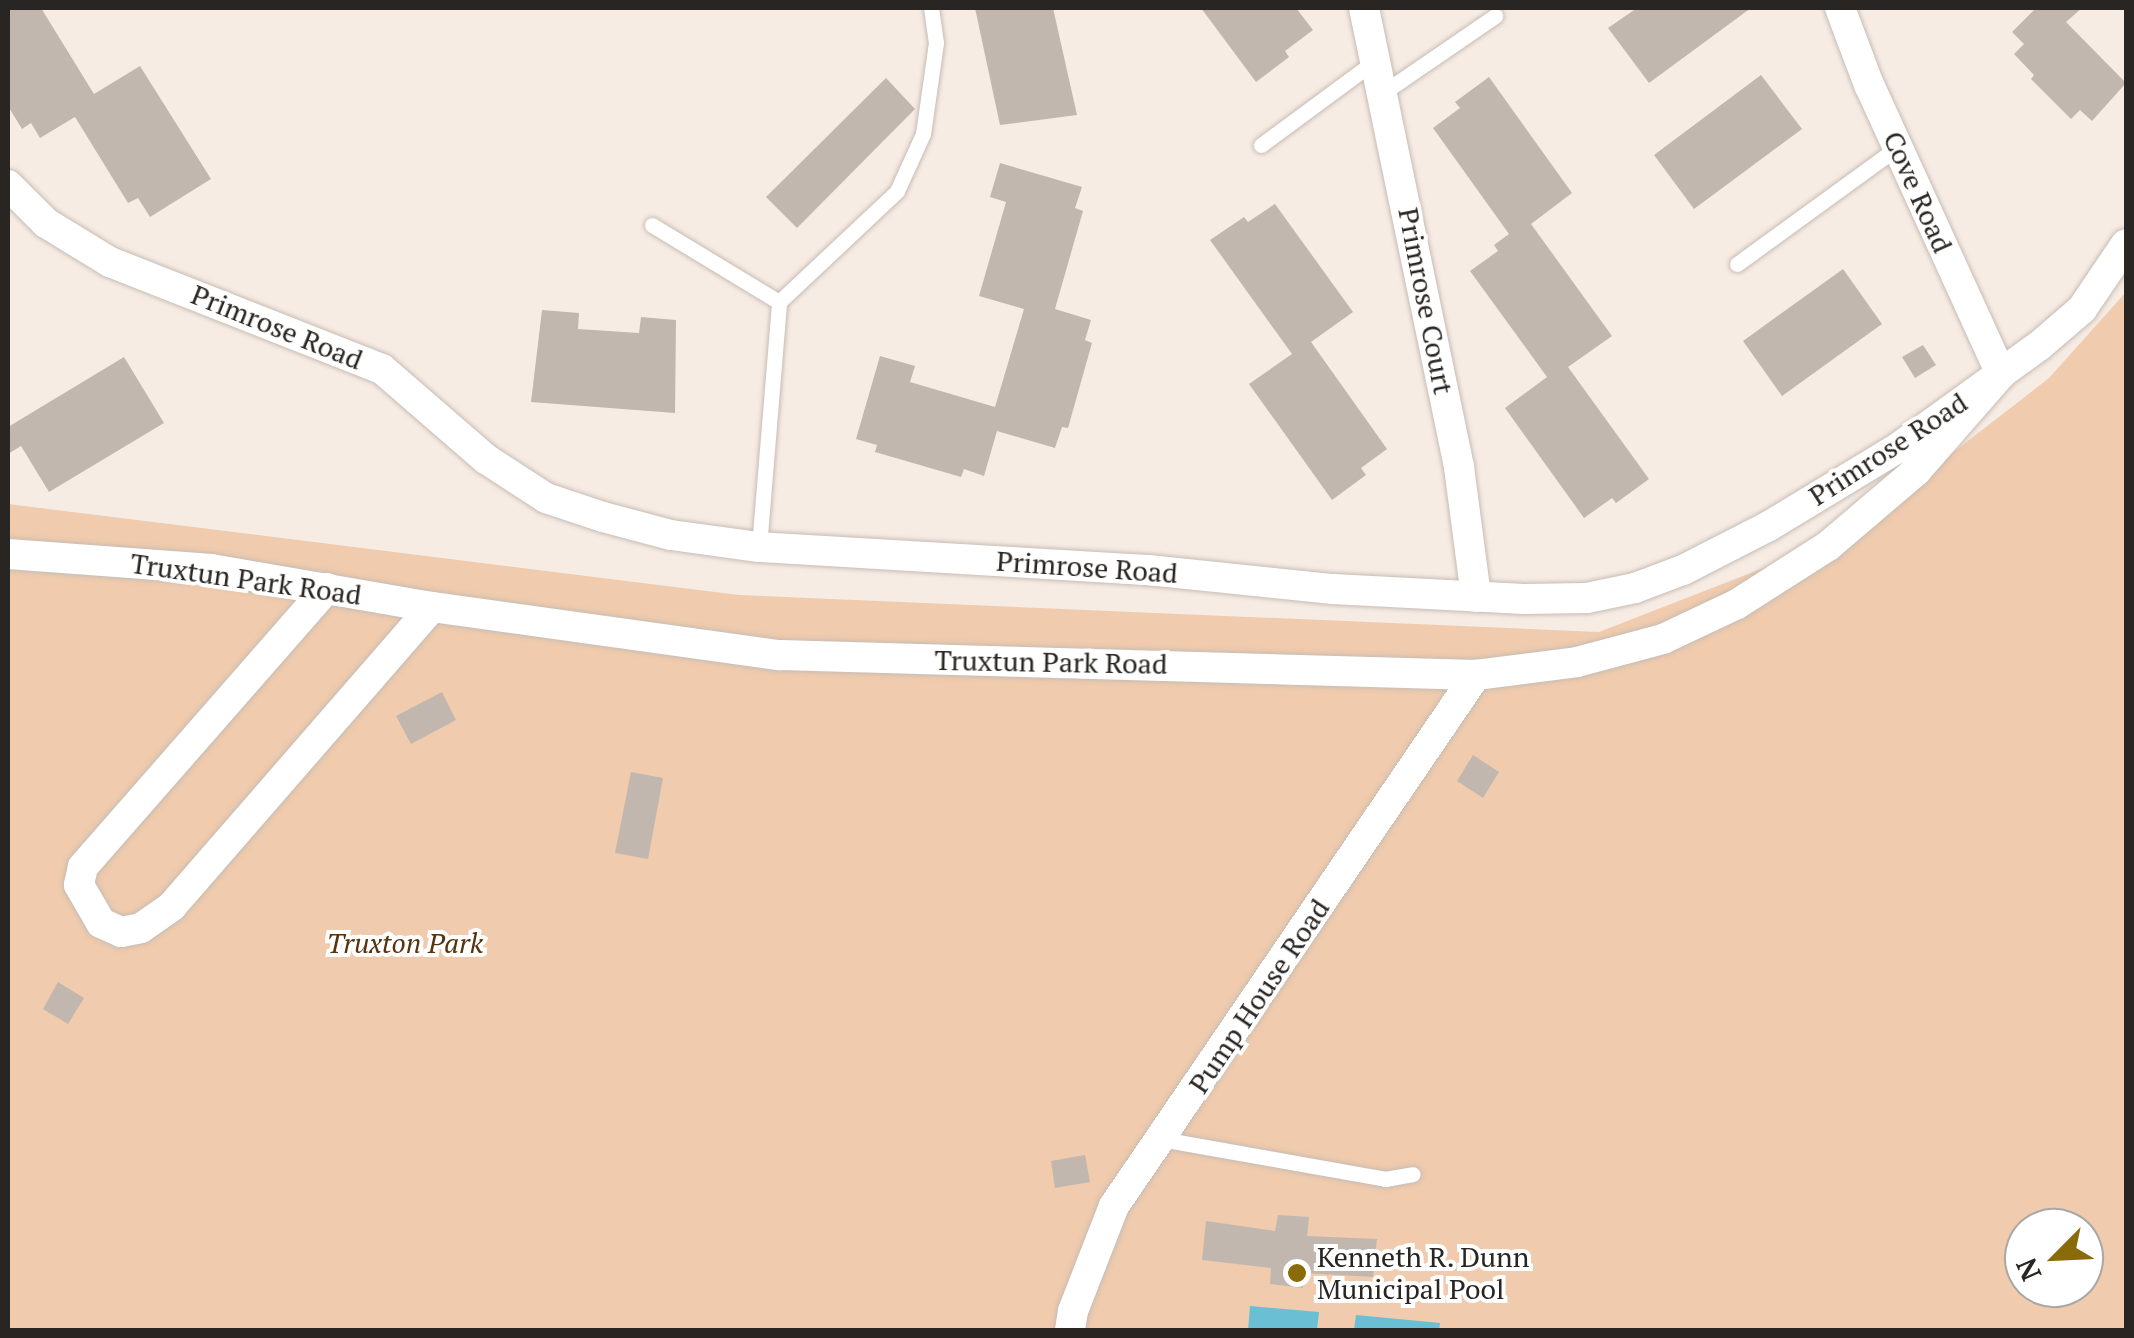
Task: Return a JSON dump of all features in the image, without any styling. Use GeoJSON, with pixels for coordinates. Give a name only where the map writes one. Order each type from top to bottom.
{"type":"FeatureCollection","features":[{"type":"Feature","properties":{"kind":"street","name":"Primrose Court"},"geometry":{"type":"LineString","coordinates":[[1364,8],[1459,467],[1476,597]]}},
{"type":"Feature","properties":{"kind":"street","name":"Cove Road"},"geometry":{"type":"LineString","coordinates":[[1840,8],[2001,374]]}},
{"type":"Feature","properties":{"kind":"street","name":"Primrose Road"},"geometry":{"type":"LineString","coordinates":[[12,198],[110,262],[382,369],[486,459],[546,498],[670,535],[759,546],[1148,570],[1333,590],[1476,597],[1588,598],[1635,588],[1683,570],[1769,526],[1898,448],[2001,374],[2082,309],[2126,244]]}},
{"type":"Feature","properties":{"kind":"street","name":"Truxtun Park Road"},"geometry":{"type":"LineString","coordinates":[[8,554],[211,569],[432,607],[780,655],[1476,675],[1621,651],[1663,639],[1737,604],[1828,546],[1916,471],[2001,374]]}},
{"type":"Feature","properties":{"kind":"street"},"geometry":{"type":"LineString","coordinates":[[327,588],[83,867],[79,885],[101,924],[122,932],[141,928],[172,906],[432,607]]}},
{"type":"Feature","properties":{"kind":"street","name":"Pump House Road"},"geometry":{"type":"LineString","coordinates":[[1070,1330],[1073,1310],[1114,1206],[1476,675]]}},
{"type":"Feature","properties":{"kind":"lane"},"geometry":{"type":"LineString","coordinates":[[759,546],[779,302],[897,191],[923,134],[936,43],[931,8]]}},
{"type":"Feature","properties":{"kind":"lane"},"geometry":{"type":"LineString","coordinates":[[1384,92],[1495,16]]}},
{"type":"Feature","properties":{"kind":"lane"},"geometry":{"type":"LineString","coordinates":[[1261,145],[1375,60]]}},
{"type":"Feature","properties":{"kind":"lane"},"geometry":{"type":"LineString","coordinates":[[1737,264],[1898,147]]}},
{"type":"Feature","properties":{"kind":"lane"},"geometry":{"type":"LineString","coordinates":[[652,225],[779,302]]}},
{"type":"Feature","properties":{"kind":"lane"},"geometry":{"type":"LineString","coordinates":[[1161,1139],[1384,1179],[1412,1174]]}},
{"type":"Feature","properties":{"kind":"green space","name":"Truxton Park"},"geometry":{"type":"Polygon","coordinates":[[[2126,292],[2126,1330],[8,1330],[8,504],[739,595],[1599,632],[1779,562],[1951,454],[2049,378],[2126,292]]]}},
{"type":"Feature","properties":{"kind":"water"},"geometry":{"type":"Polygon","coordinates":[[[1250,1306],[1319,1312],[1317,1330],[1248,1330],[1250,1306]]]}},
{"type":"Feature","properties":{"kind":"water"},"geometry":{"type":"Polygon","coordinates":[[[1356,1315],[1440,1323],[1439,1330],[1354,1330],[1356,1315]]]}},
{"type":"Feature","properties":{"kind":"building"},"geometry":{"type":"Polygon","coordinates":[[[8,8],[41,8],[94,94],[140,66],[211,179],[150,217],[138,198],[128,203],[75,117],[40,138],[31,123],[22,129],[8,106],[8,8]]]}},
{"type":"Feature","properties":{"kind":"building"},"geometry":{"type":"Polygon","coordinates":[[[975,8],[1053,8],[1077,115],[1000,125],[975,8]]]}},
{"type":"Feature","properties":{"kind":"building"},"geometry":{"type":"Polygon","coordinates":[[[1201,8],[1296,8],[1313,30],[1285,51],[1289,57],[1256,82],[1201,8]]]}},
{"type":"Feature","properties":{"kind":"building"},"geometry":{"type":"Polygon","coordinates":[[[1637,8],[1751,8],[1649,83],[1608,28],[1637,8]]]}},
{"type":"Feature","properties":{"kind":"building"},"geometry":{"type":"Polygon","coordinates":[[[2036,8],[2082,8],[2066,22],[2126,83],[2092,121],[2080,110],[2071,119],[2031,79],[2034,75],[2014,54],[2024,44],[2012,32],[2036,8]]]}},
{"type":"Feature","properties":{"kind":"building"},"geometry":{"type":"Polygon","coordinates":[[[1761,75],[1802,129],[1694,209],[1654,155],[1761,75]]]}},
{"type":"Feature","properties":{"kind":"building"},"geometry":{"type":"Polygon","coordinates":[[[1489,77],[1572,193],[1531,224],[1612,336],[1568,367],[1649,479],[1616,503],[1612,498],[1584,518],[1505,408],[1547,377],[1470,271],[1498,251],[1494,245],[1509,234],[1433,128],[1460,108],[1455,102],[1489,77]]]}},
{"type":"Feature","properties":{"kind":"building"},"geometry":{"type":"Polygon","coordinates":[[[886,78],[915,109],[797,228],[766,197],[886,78]]]}},
{"type":"Feature","properties":{"kind":"building"},"geometry":{"type":"Polygon","coordinates":[[[1000,163],[1082,187],[1075,208],[1083,211],[1055,309],[1091,320],[1085,340],[1092,343],[1068,428],[1062,427],[1055,448],[997,431],[984,476],[964,469],[961,477],[875,452],[877,445],[856,439],[880,356],[915,366],[910,382],[995,407],[1024,309],[979,296],[1006,202],[990,197],[1000,163]]]}},
{"type":"Feature","properties":{"kind":"building"},"geometry":{"type":"Polygon","coordinates":[[[1275,204],[1353,312],[1311,342],[1387,449],[1361,468],[1366,475],[1332,500],[1249,384],[1292,354],[1210,240],[1244,217],[1248,222],[1275,204]]]}},
{"type":"Feature","properties":{"kind":"building"},"geometry":{"type":"Polygon","coordinates":[[[1843,269],[1882,324],[1782,396],[1743,341],[1843,269]]]}},
{"type":"Feature","properties":{"kind":"building"},"geometry":{"type":"Polygon","coordinates":[[[542,310],[579,313],[578,329],[639,333],[641,317],[676,320],[675,413],[531,402],[542,310]]]}},
{"type":"Feature","properties":{"kind":"building"},"geometry":{"type":"Polygon","coordinates":[[[1923,345],[1936,365],[1915,378],[1902,357],[1923,345]]]}},
{"type":"Feature","properties":{"kind":"building"},"geometry":{"type":"Polygon","coordinates":[[[124,357],[164,423],[49,492],[21,446],[8,454],[8,427],[124,357]]]}},
{"type":"Feature","properties":{"kind":"building"},"geometry":{"type":"Polygon","coordinates":[[[442,692],[456,720],[411,744],[396,716],[442,692]]]}},
{"type":"Feature","properties":{"kind":"building"},"geometry":{"type":"Polygon","coordinates":[[[1473,755],[1499,772],[1483,798],[1457,781],[1473,755]]]}},
{"type":"Feature","properties":{"kind":"building"},"geometry":{"type":"Polygon","coordinates":[[[631,772],[663,778],[648,859],[615,853],[631,772]]]}},
{"type":"Feature","properties":{"kind":"building"},"geometry":{"type":"Polygon","coordinates":[[[58,982],[84,998],[68,1024],[43,1009],[58,982]]]}},
{"type":"Feature","properties":{"kind":"building"},"geometry":{"type":"Polygon","coordinates":[[[1085,1155],[1090,1182],[1055,1188],[1051,1161],[1085,1155]]]}},
{"type":"Feature","properties":{"kind":"building"},"geometry":{"type":"Polygon","coordinates":[[[1278,1215],[1309,1217],[1307,1236],[1377,1239],[1373,1277],[1304,1273],[1303,1288],[1270,1284],[1271,1268],[1202,1260],[1206,1221],[1275,1231],[1278,1215]]]}},
{"type":"Feature","properties":{"kind":"place","name":"Kenneth R. Dunn Municipal Pool"},"geometry":{"type":"Point","coordinates":[1297,1273]}}]}
